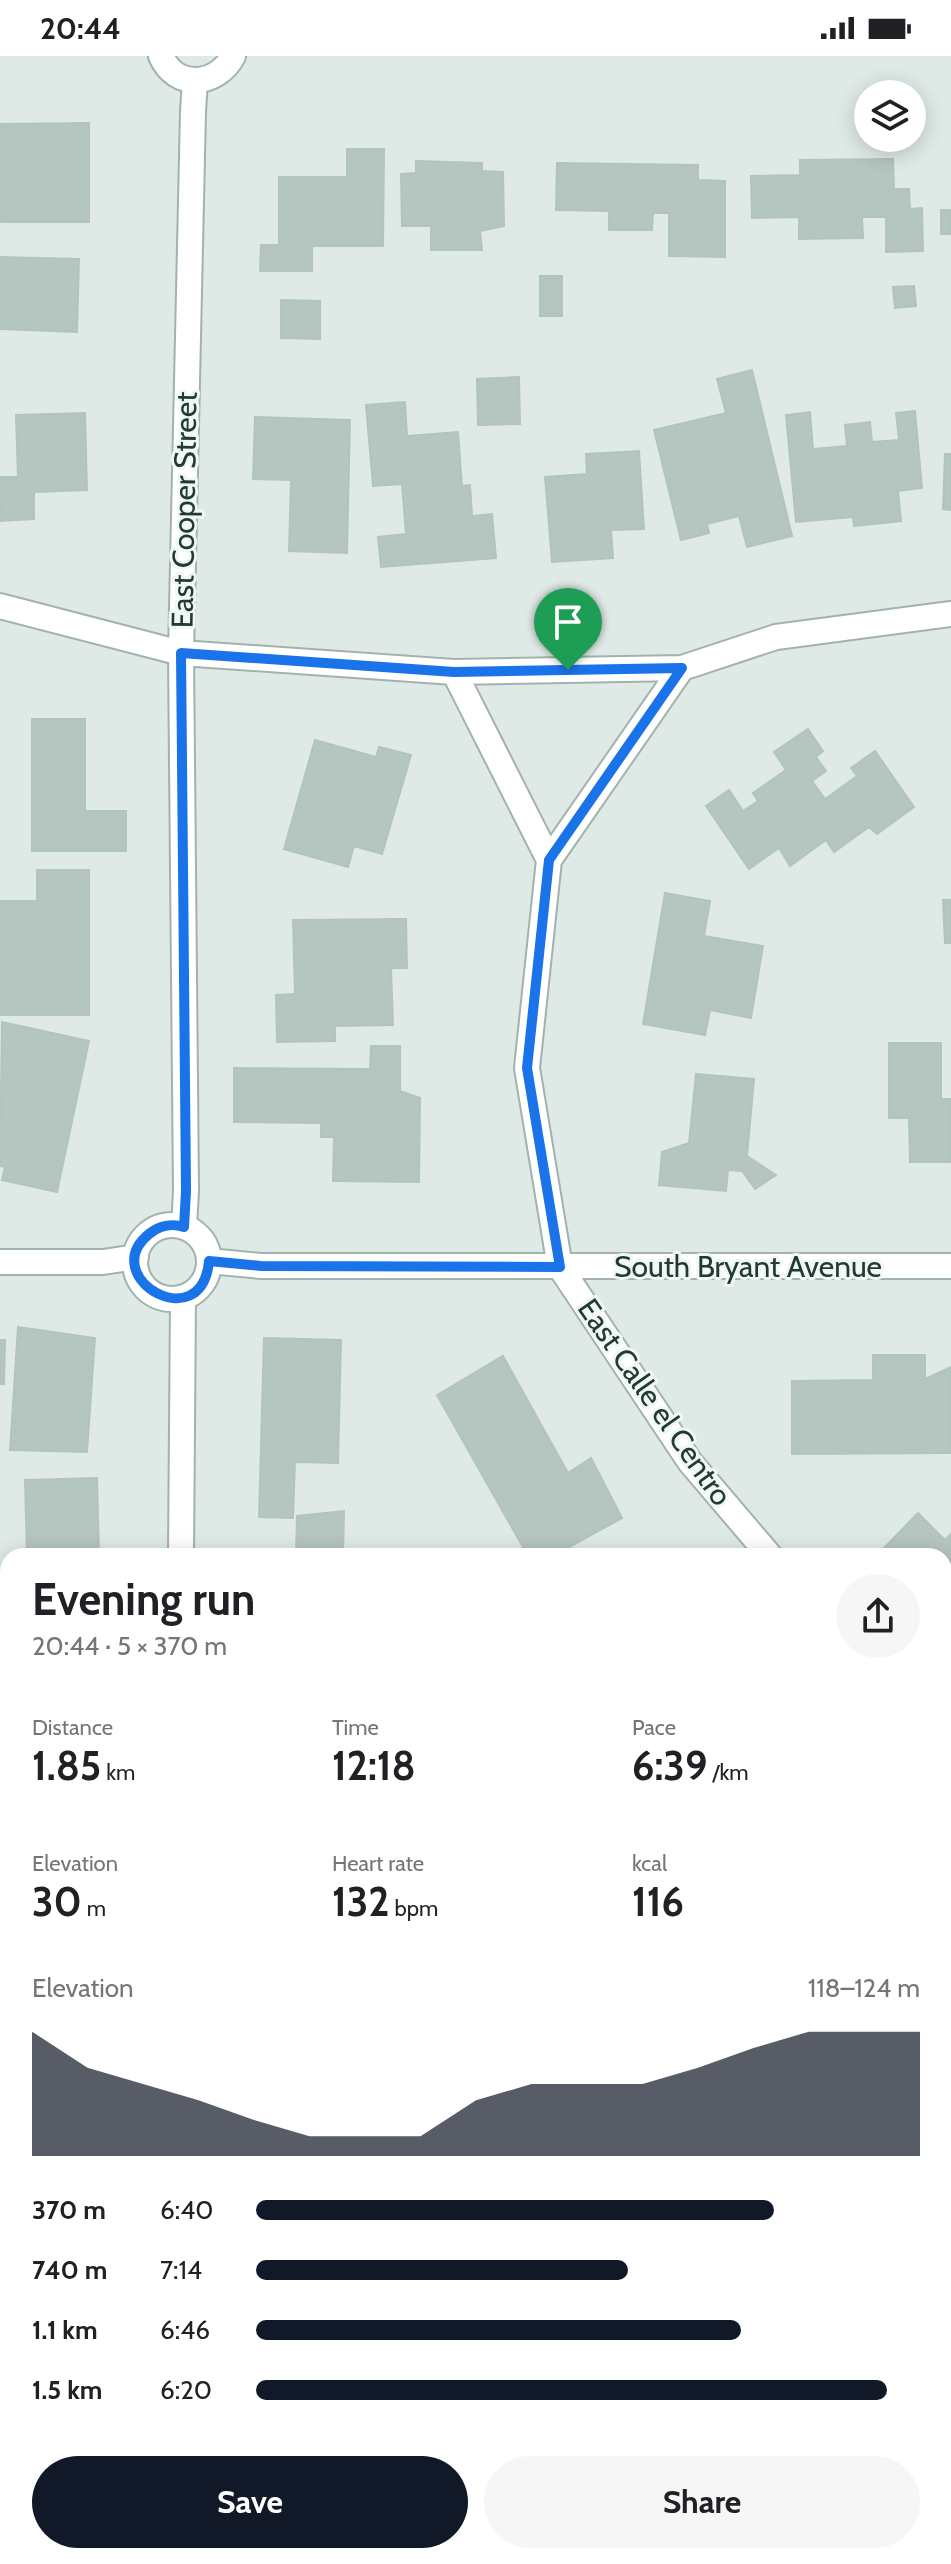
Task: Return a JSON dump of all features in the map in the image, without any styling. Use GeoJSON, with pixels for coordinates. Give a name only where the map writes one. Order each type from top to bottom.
{"type":"FeatureCollection","features":[{"type":"Feature","properties":{"kind":"street"},"geometry":{"type":"LineString","coordinates":[[161,56],[172,72],[183,79],[195,81],[220,74],[233,56]]}},
{"type":"Feature","properties":{"kind":"street","name":"East Cooper Street"},"geometry":{"type":"LineString","coordinates":[[184,1227],[181,653],[195,81]]}},
{"type":"Feature","properties":{"kind":"street"},"geometry":{"type":"LineString","coordinates":[[0,606],[181,653],[454,672],[682,668],[776,637],[951,614]]}},
{"type":"Feature","properties":{"kind":"street","name":"East Calle el Centro"},"geometry":{"type":"LineString","coordinates":[[682,668],[549,860],[527,1068],[560,1267],[690,1462],[763,1548]]}},
{"type":"Feature","properties":{"kind":"street"},"geometry":{"type":"LineString","coordinates":[[454,672],[549,860]]}},
{"type":"Feature","properties":{"kind":"street"},"geometry":{"type":"LineString","coordinates":[[168,1225],[184,1227],[201,1238],[207,1249],[208,1273],[194,1292],[183,1298],[159,1297],[140,1281],[136,1257],[139,1246],[156,1229],[168,1225]]}},
{"type":"Feature","properties":{"kind":"street"},"geometry":{"type":"LineString","coordinates":[[0,1262],[103,1262],[136,1257]]}},
{"type":"Feature","properties":{"kind":"street","name":"South Bryant Avenue"},"geometry":{"type":"LineString","coordinates":[[209,1261],[261,1266],[951,1266]]}},
{"type":"Feature","properties":{"kind":"street"},"geometry":{"type":"LineString","coordinates":[[181,1548],[183,1298]]}},
{"type":"Feature","properties":{"kind":"building"},"geometry":{"type":"Polygon","coordinates":[[[89,123],[89,222],[0,222],[0,124],[89,123]]]}},
{"type":"Feature","properties":{"kind":"building"},"geometry":{"type":"Polygon","coordinates":[[[347,149],[384,149],[383,246],[312,246],[312,271],[260,271],[261,245],[279,245],[279,177],[347,177],[347,149]]]}},
{"type":"Feature","properties":{"kind":"building"},"geometry":{"type":"Polygon","coordinates":[[[893,159],[894,189],[909,189],[910,209],[922,208],[923,251],[886,252],[886,217],[862,217],[863,238],[799,239],[799,217],[752,218],[751,176],[800,175],[800,160],[893,159]]]}},
{"type":"Feature","properties":{"kind":"building"},"geometry":{"type":"Polygon","coordinates":[[[416,161],[482,163],[482,171],[503,172],[504,226],[480,231],[482,250],[431,250],[431,226],[402,226],[401,174],[416,173],[416,161]]]}},
{"type":"Feature","properties":{"kind":"building"},"geometry":{"type":"Polygon","coordinates":[[[557,163],[698,165],[698,180],[725,181],[725,257],[669,256],[669,213],[653,213],[652,230],[609,230],[609,211],[556,210],[557,163]]]}},
{"type":"Feature","properties":{"kind":"building"},"geometry":{"type":"Polygon","coordinates":[[[941,210],[951,210],[951,234],[941,234],[941,210]]]}},
{"type":"Feature","properties":{"kind":"building"},"geometry":{"type":"Polygon","coordinates":[[[0,257],[79,259],[77,332],[0,329],[0,257]]]}},
{"type":"Feature","properties":{"kind":"building"},"geometry":{"type":"Polygon","coordinates":[[[540,276],[562,276],[562,316],[540,316],[540,276]]]}},
{"type":"Feature","properties":{"kind":"building"},"geometry":{"type":"Polygon","coordinates":[[[914,286],[916,306],[895,308],[893,287],[914,286]]]}},
{"type":"Feature","properties":{"kind":"building"},"geometry":{"type":"Polygon","coordinates":[[[281,300],[320,301],[320,339],[281,338],[281,300]]]}},
{"type":"Feature","properties":{"kind":"building"},"geometry":{"type":"Polygon","coordinates":[[[752,370],[792,536],[747,547],[739,516],[707,524],[709,533],[681,540],[654,430],[726,413],[717,379],[752,370]]]}},
{"type":"Feature","properties":{"kind":"building"},"geometry":{"type":"Polygon","coordinates":[[[519,377],[520,424],[478,425],[477,379],[519,377]]]}},
{"type":"Feature","properties":{"kind":"building"},"geometry":{"type":"Polygon","coordinates":[[[405,402],[407,436],[458,432],[462,486],[470,485],[472,516],[492,514],[496,558],[381,567],[378,537],[406,534],[402,484],[373,486],[366,405],[405,402]]]}},
{"type":"Feature","properties":{"kind":"building"},"geometry":{"type":"Polygon","coordinates":[[[915,411],[922,488],[898,491],[901,521],[854,526],[853,517],[796,522],[786,415],[810,412],[813,449],[847,446],[845,425],[870,422],[872,442],[899,440],[896,413],[915,411]]]}},
{"type":"Feature","properties":{"kind":"building"},"geometry":{"type":"Polygon","coordinates":[[[85,413],[87,490],[34,492],[34,519],[1,521],[0,477],[18,477],[16,415],[85,413]]]}},
{"type":"Feature","properties":{"kind":"building"},"geometry":{"type":"Polygon","coordinates":[[[255,417],[350,420],[347,553],[289,551],[291,480],[253,479],[255,417]]]}},
{"type":"Feature","properties":{"kind":"building"},"geometry":{"type":"Polygon","coordinates":[[[639,451],[644,529],[611,530],[613,558],[552,562],[545,477],[587,474],[586,454],[639,451]]]}},
{"type":"Feature","properties":{"kind":"building"},"geometry":{"type":"Polygon","coordinates":[[[945,454],[951,454],[951,510],[943,509],[945,454]]]}},
{"type":"Feature","properties":{"kind":"building"},"geometry":{"type":"Polygon","coordinates":[[[32,719],[85,719],[85,811],[126,811],[126,851],[32,851],[32,719]]]}},
{"type":"Feature","properties":{"kind":"building"},"geometry":{"type":"Polygon","coordinates":[[[808,729],[823,751],[816,757],[826,771],[812,781],[825,799],[857,776],[851,768],[875,751],[914,807],[877,834],[869,827],[834,852],[826,840],[790,866],[779,848],[749,869],[706,806],[729,790],[743,811],[758,801],[753,793],[786,770],[774,752],[808,729]]]}},
{"type":"Feature","properties":{"kind":"building"},"geometry":{"type":"Polygon","coordinates":[[[315,740],[376,757],[379,747],[411,755],[382,854],[354,846],[348,867],[284,849],[315,740]]]}},
{"type":"Feature","properties":{"kind":"building"},"geometry":{"type":"Polygon","coordinates":[[[37,870],[89,870],[89,1015],[0,1015],[0,901],[37,901],[37,870]]]}},
{"type":"Feature","properties":{"kind":"building"},"geometry":{"type":"Polygon","coordinates":[[[665,893],[710,901],[704,936],[763,946],[751,1018],[710,1010],[705,1035],[643,1024],[665,893]]]}},
{"type":"Feature","properties":{"kind":"building"},"geometry":{"type":"Polygon","coordinates":[[[943,900],[951,900],[951,943],[945,943],[943,900]]]}},
{"type":"Feature","properties":{"kind":"building"},"geometry":{"type":"Polygon","coordinates":[[[406,919],[407,968],[391,968],[393,1025],[335,1026],[335,1041],[277,1042],[276,995],[295,994],[293,920],[406,919]]]}},
{"type":"Feature","properties":{"kind":"building"},"geometry":{"type":"Polygon","coordinates":[[[2,1022],[89,1041],[57,1192],[2,1180],[5,1167],[0,1166],[2,1022]]]}},
{"type":"Feature","properties":{"kind":"building"},"geometry":{"type":"Polygon","coordinates":[[[889,1043],[941,1043],[941,1099],[951,1099],[951,1162],[910,1162],[909,1118],[889,1118],[889,1043]]]}},
{"type":"Feature","properties":{"kind":"building"},"geometry":{"type":"Polygon","coordinates":[[[371,1046],[400,1046],[400,1091],[420,1098],[419,1182],[333,1181],[334,1137],[321,1137],[321,1123],[234,1122],[234,1068],[370,1069],[371,1046]]]}},
{"type":"Feature","properties":{"kind":"building"},"geometry":{"type":"Polygon","coordinates":[[[696,1074],[754,1079],[747,1156],[776,1175],[755,1189],[742,1171],[728,1170],[726,1191],[659,1185],[662,1152],[689,1143],[696,1074]]]}},
{"type":"Feature","properties":{"kind":"building"},"geometry":{"type":"Polygon","coordinates":[[[18,1327],[95,1338],[87,1452],[10,1450],[18,1327]]]}},
{"type":"Feature","properties":{"kind":"building"},"geometry":{"type":"Polygon","coordinates":[[[264,1338],[341,1340],[338,1463],[295,1462],[293,1518],[259,1517],[264,1338]]]}},
{"type":"Feature","properties":{"kind":"building"},"geometry":{"type":"Polygon","coordinates":[[[0,1340],[5,1340],[4,1384],[0,1384],[0,1340]]]}},
{"type":"Feature","properties":{"kind":"building"},"geometry":{"type":"Polygon","coordinates":[[[873,1355],[925,1355],[925,1379],[951,1367],[951,1453],[792,1454],[792,1381],[873,1380],[873,1355]]]}},
{"type":"Feature","properties":{"kind":"building"},"geometry":{"type":"Polygon","coordinates":[[[503,1356],[568,1473],[591,1458],[622,1518],[568,1548],[523,1548],[437,1395],[503,1356]]]}},
{"type":"Feature","properties":{"kind":"building"},"geometry":{"type":"Polygon","coordinates":[[[97,1478],[99,1548],[27,1548],[25,1480],[97,1478]]]}},
{"type":"Feature","properties":{"kind":"building"},"geometry":{"type":"Polygon","coordinates":[[[344,1511],[343,1548],[296,1548],[297,1516],[344,1511]]]}},
{"type":"Feature","properties":{"kind":"building"},"geometry":{"type":"Polygon","coordinates":[[[918,1513],[945,1540],[951,1534],[951,1548],[884,1548],[918,1513]]]}},
{"type":"Feature","properties":{"kind":"route"},"geometry":{"type":"LineString","coordinates":[[181,653],[454,672],[568,670],[682,668],[549,860],[527,1068],[560,1267],[261,1266],[209,1261],[203,1283],[183,1298],[159,1297],[148,1290],[136,1270],[139,1246],[156,1229],[168,1225],[184,1227],[186,1191],[181,653]]}}]}
